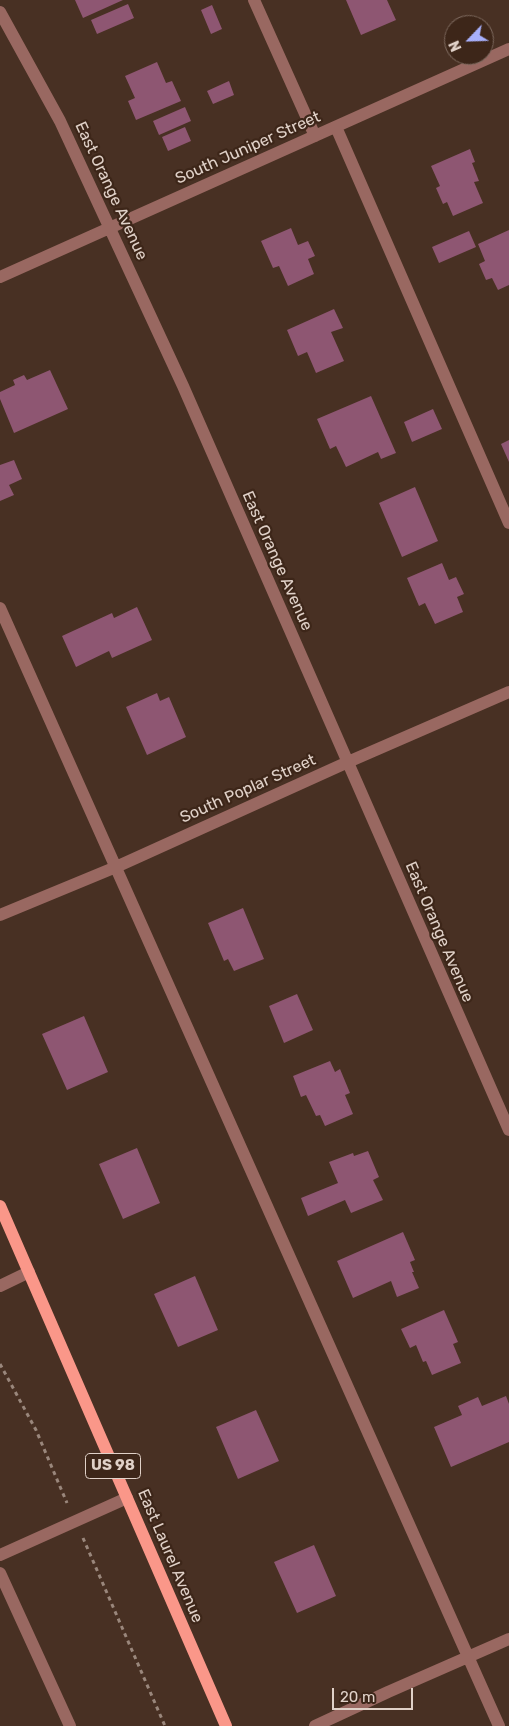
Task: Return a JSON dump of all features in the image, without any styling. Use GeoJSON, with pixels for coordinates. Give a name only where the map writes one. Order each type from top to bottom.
{"type":"FeatureCollection","features":[{"type":"Feature","properties":{"kind":"main road","name":"East Laurel Avenue"},"geometry":{"type":"LineString","coordinates":[[0,1206],[226,1726]]}},
{"type":"Feature","properties":{"kind":"street"},"geometry":{"type":"LineString","coordinates":[[254,0],[315,136]]}},
{"type":"Feature","properties":{"kind":"street","name":"East Orange Avenue"},"geometry":{"type":"LineString","coordinates":[[0,12],[60,122],[183,386],[509,1130]]}},
{"type":"Feature","properties":{"kind":"street","name":"South Juniper Street"},"geometry":{"type":"LineString","coordinates":[[0,277],[509,49]]}},
{"type":"Feature","properties":{"kind":"street"},"geometry":{"type":"LineString","coordinates":[[336,127],[509,523]]}},
{"type":"Feature","properties":{"kind":"street"},"geometry":{"type":"LineString","coordinates":[[0,608],[499,1726]]}},
{"type":"Feature","properties":{"kind":"street","name":"South Poplar Street"},"geometry":{"type":"LineString","coordinates":[[0,915],[116,867],[348,762],[509,692]]}},
{"type":"Feature","properties":{"kind":"street"},"geometry":{"type":"LineString","coordinates":[[0,1286],[29,1272]]}},
{"type":"Feature","properties":{"kind":"street"},"geometry":{"type":"LineString","coordinates":[[0,1555],[127,1498]]}},
{"type":"Feature","properties":{"kind":"street"},"geometry":{"type":"LineString","coordinates":[[0,1573],[70,1726]]}},
{"type":"Feature","properties":{"kind":"street"},"geometry":{"type":"LineString","coordinates":[[315,1726],[509,1639]]}},
{"type":"Feature","properties":{"kind":"path"},"geometry":{"type":"LineString","coordinates":[[0,1364],[36,1430],[165,1726]]}},
{"type":"Feature","properties":{"kind":"building"},"geometry":{"type":"Polygon","coordinates":[[[75,0],[123,0],[83,18],[75,0]]]}},
{"type":"Feature","properties":{"kind":"building"},"geometry":{"type":"Polygon","coordinates":[[[346,0],[387,0],[396,20],[361,35],[346,0]]]}},
{"type":"Feature","properties":{"kind":"building"},"geometry":{"type":"Polygon","coordinates":[[[128,4],[134,18],[97,34],[91,20],[128,4]]]}},
{"type":"Feature","properties":{"kind":"building"},"geometry":{"type":"Polygon","coordinates":[[[212,5],[222,29],[211,34],[201,10],[212,5]]]}},
{"type":"Feature","properties":{"kind":"building"},"geometry":{"type":"Polygon","coordinates":[[[157,62],[166,83],[172,81],[181,101],[136,120],[128,101],[135,98],[125,76],[157,62]]]}},
{"type":"Feature","properties":{"kind":"building"},"geometry":{"type":"Polygon","coordinates":[[[229,81],[234,95],[213,104],[207,91],[229,81]]]}},
{"type":"Feature","properties":{"kind":"building"},"geometry":{"type":"Polygon","coordinates":[[[185,107],[191,121],[159,135],[153,121],[185,107]]]}},
{"type":"Feature","properties":{"kind":"building"},"geometry":{"type":"Polygon","coordinates":[[[185,127],[191,141],[168,151],[162,137],[185,127]]]}},
{"type":"Feature","properties":{"kind":"building"},"geometry":{"type":"Polygon","coordinates":[[[470,149],[475,162],[472,163],[479,181],[474,182],[483,203],[453,216],[447,202],[443,204],[436,188],[440,186],[431,166],[470,149]]]}},
{"type":"Feature","properties":{"kind":"building"},"geometry":{"type":"Polygon","coordinates":[[[291,228],[298,245],[308,241],[315,256],[308,259],[314,274],[288,286],[279,266],[273,268],[261,241],[291,228]]]}},
{"type":"Feature","properties":{"kind":"building"},"geometry":{"type":"Polygon","coordinates":[[[509,230],[509,285],[498,290],[492,278],[486,280],[479,264],[485,261],[478,244],[509,230]]]}},
{"type":"Feature","properties":{"kind":"building"},"geometry":{"type":"Polygon","coordinates":[[[469,231],[476,247],[439,263],[432,247],[469,231]]]}},
{"type":"Feature","properties":{"kind":"building"},"geometry":{"type":"Polygon","coordinates":[[[334,309],[343,328],[331,332],[344,361],[316,373],[307,352],[298,356],[287,330],[334,309]]]}},
{"type":"Feature","properties":{"kind":"building"},"geometry":{"type":"Polygon","coordinates":[[[50,370],[68,409],[14,433],[0,399],[0,392],[15,385],[13,380],[24,375],[27,380],[50,370]]]}},
{"type":"Feature","properties":{"kind":"building"},"geometry":{"type":"Polygon","coordinates":[[[371,396],[396,453],[381,459],[378,452],[346,467],[336,446],[330,449],[317,419],[371,396]]]}},
{"type":"Feature","properties":{"kind":"building"},"geometry":{"type":"Polygon","coordinates":[[[433,409],[442,429],[412,442],[404,422],[433,409]]]}},
{"type":"Feature","properties":{"kind":"building"},"geometry":{"type":"Polygon","coordinates":[[[509,440],[509,462],[501,444],[509,440]]]}},
{"type":"Feature","properties":{"kind":"building"},"geometry":{"type":"Polygon","coordinates":[[[14,460],[22,479],[9,485],[14,495],[0,501],[0,465],[14,460]]]}},
{"type":"Feature","properties":{"kind":"building"},"geometry":{"type":"Polygon","coordinates":[[[415,487],[438,541],[402,557],[379,503],[415,487]]]}},
{"type":"Feature","properties":{"kind":"building"},"geometry":{"type":"Polygon","coordinates":[[[442,563],[449,580],[456,577],[464,594],[457,597],[463,612],[435,624],[425,603],[419,606],[407,578],[442,563]]]}},
{"type":"Feature","properties":{"kind":"building"},"geometry":{"type":"Polygon","coordinates":[[[137,607],[152,640],[112,658],[109,651],[76,667],[62,636],[112,613],[114,618],[137,607]]]}},
{"type":"Feature","properties":{"kind":"building"},"geometry":{"type":"Polygon","coordinates":[[[157,693],[160,701],[169,697],[186,737],[147,755],[126,707],[157,693]]]}},
{"type":"Feature","properties":{"kind":"building"},"geometry":{"type":"Polygon","coordinates":[[[243,908],[264,959],[234,971],[228,959],[224,961],[208,923],[243,908]]]}},
{"type":"Feature","properties":{"kind":"building"},"geometry":{"type":"Polygon","coordinates":[[[297,994],[313,1030],[284,1043],[269,1006],[297,994]]]}},
{"type":"Feature","properties":{"kind":"building"},"geometry":{"type":"Polygon","coordinates":[[[84,1016],[108,1072],[67,1090],[42,1034],[84,1016]]]}},
{"type":"Feature","properties":{"kind":"building"},"geometry":{"type":"Polygon","coordinates":[[[330,1061],[335,1072],[340,1069],[350,1093],[345,1095],[353,1114],[325,1126],[320,1115],[316,1116],[306,1095],[301,1097],[293,1076],[330,1061]]]}},
{"type":"Feature","properties":{"kind":"building"},"geometry":{"type":"Polygon","coordinates":[[[137,1148],[160,1203],[123,1219],[99,1164],[137,1148]]]}},
{"type":"Feature","properties":{"kind":"building"},"geometry":{"type":"Polygon","coordinates":[[[368,1151],[379,1177],[373,1180],[383,1200],[351,1213],[345,1200],[308,1216],[301,1198],[338,1183],[329,1162],[353,1153],[354,1156],[368,1151]]]}},
{"type":"Feature","properties":{"kind":"building"},"geometry":{"type":"Polygon","coordinates":[[[403,1232],[415,1260],[410,1262],[419,1288],[397,1297],[391,1281],[353,1298],[337,1261],[403,1232]]]}},
{"type":"Feature","properties":{"kind":"building"},"geometry":{"type":"Polygon","coordinates":[[[195,1276],[218,1330],[178,1347],[154,1294],[195,1276]]]}},
{"type":"Feature","properties":{"kind":"building"},"geometry":{"type":"Polygon","coordinates":[[[444,1310],[458,1342],[453,1344],[461,1363],[432,1375],[426,1361],[423,1362],[416,1345],[410,1348],[401,1329],[444,1310]]]}},
{"type":"Feature","properties":{"kind":"building"},"geometry":{"type":"Polygon","coordinates":[[[506,1396],[509,1404],[509,1442],[451,1467],[434,1427],[462,1415],[458,1406],[478,1397],[482,1406],[506,1396]]]}},
{"type":"Feature","properties":{"kind":"building"},"geometry":{"type":"Polygon","coordinates":[[[256,1410],[279,1461],[238,1479],[216,1427],[256,1410]]]}},
{"type":"Feature","properties":{"kind":"building"},"geometry":{"type":"Polygon","coordinates":[[[314,1545],[336,1596],[297,1613],[274,1562],[314,1545]]]}}]}
